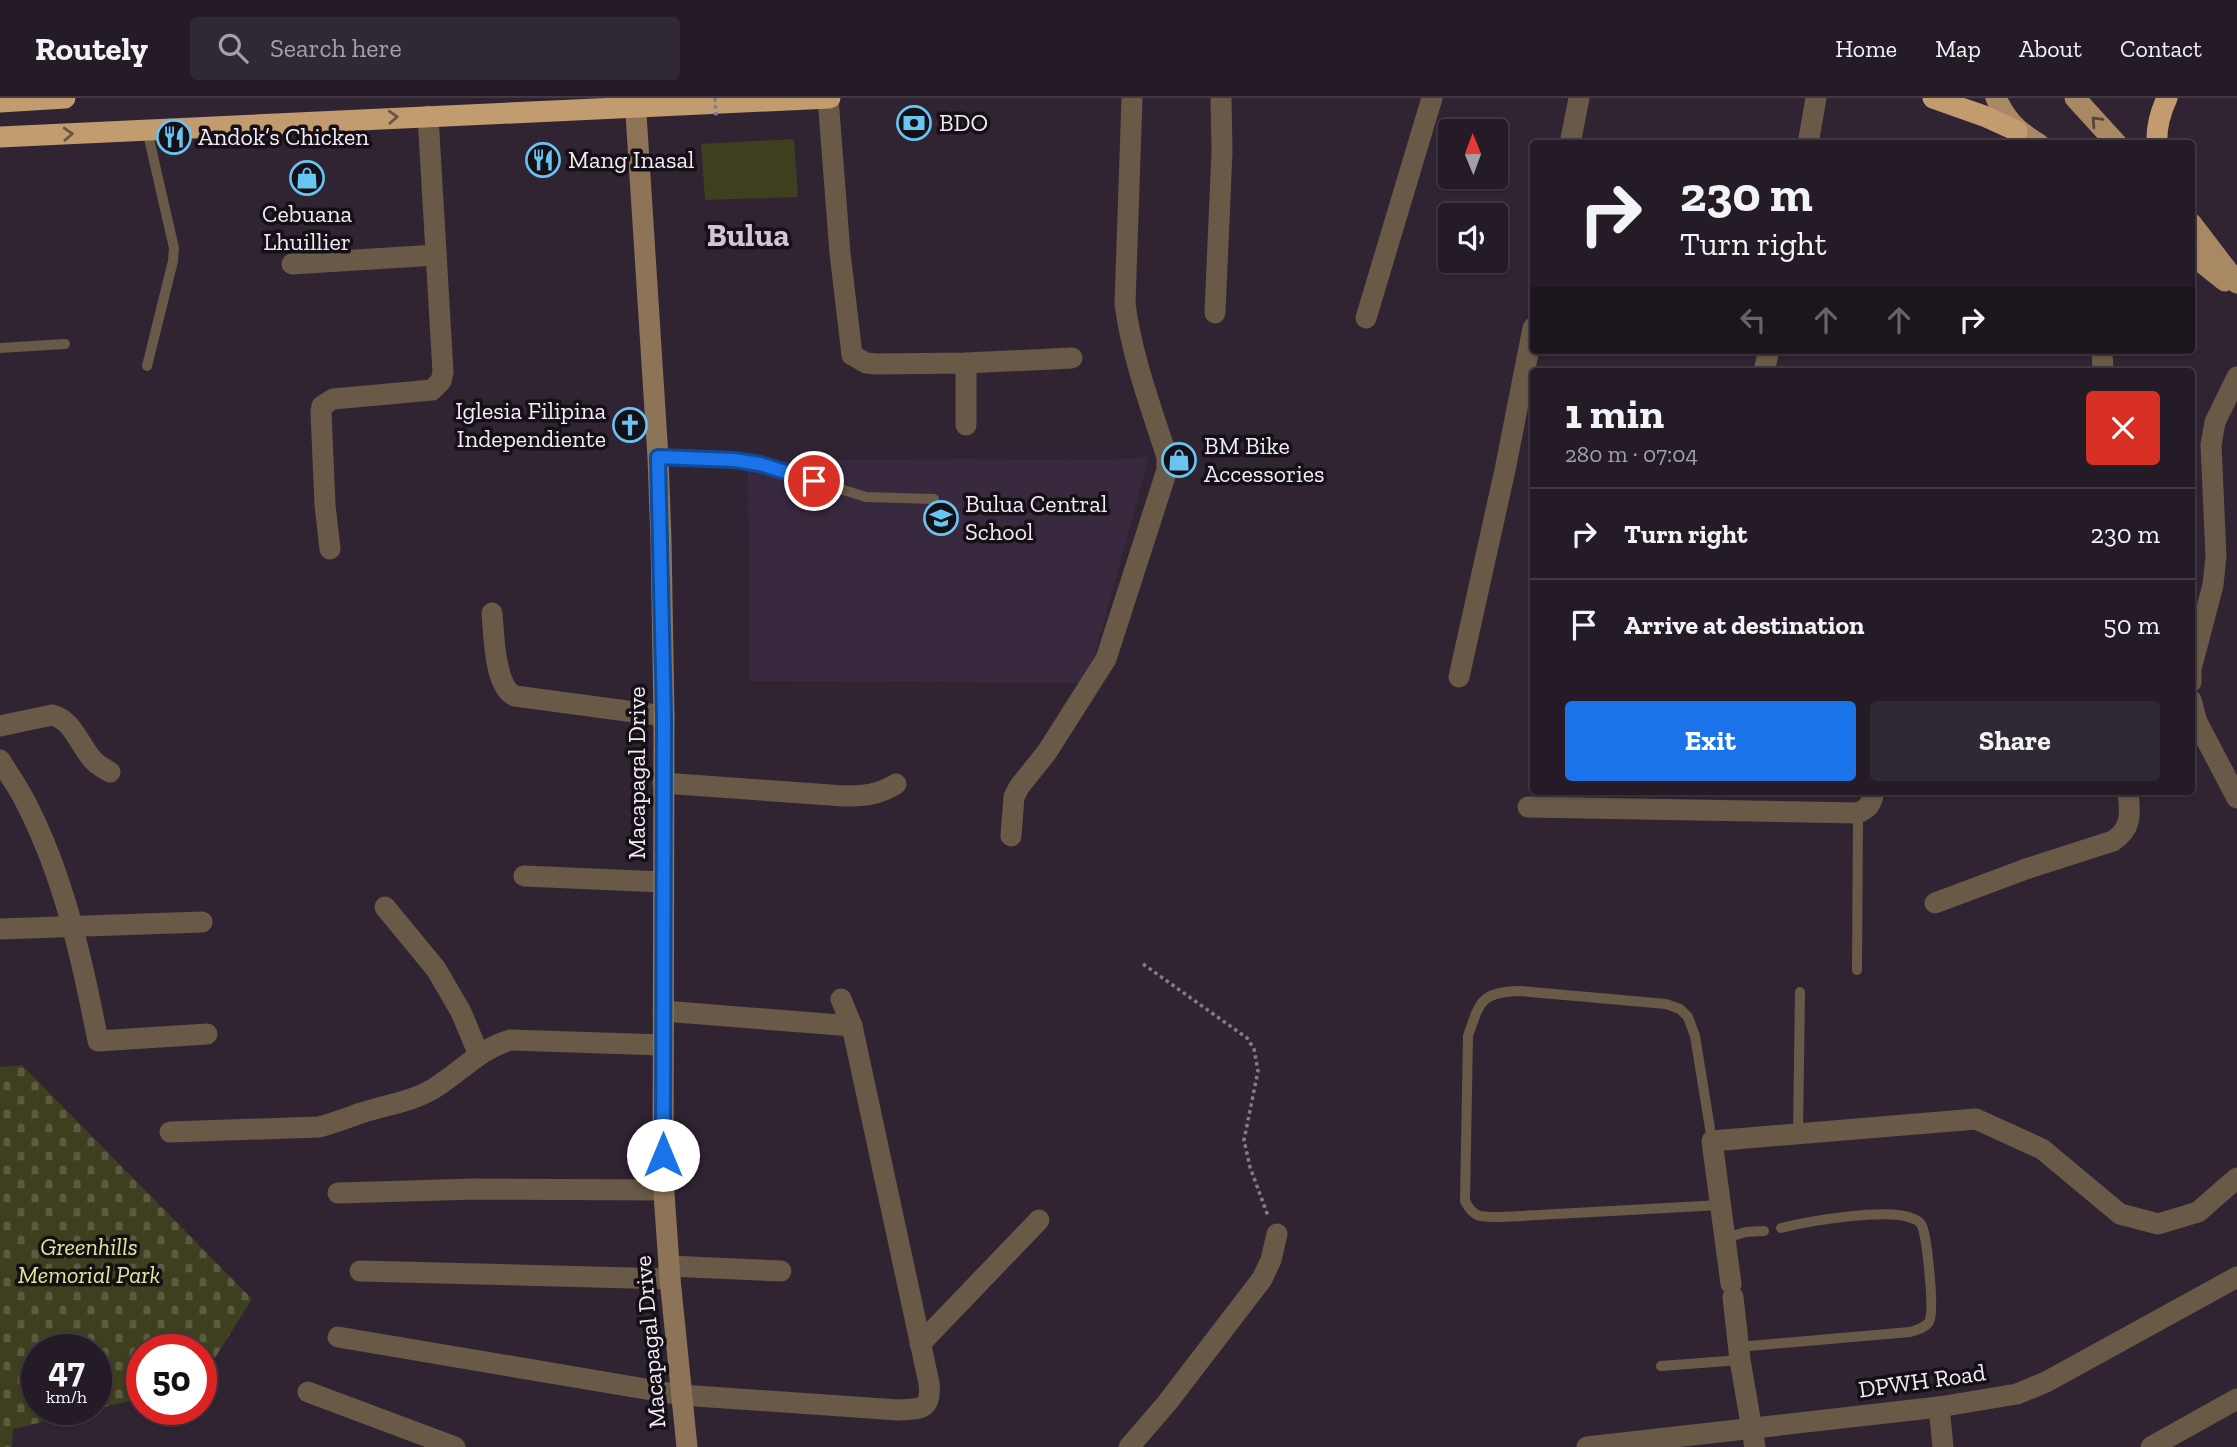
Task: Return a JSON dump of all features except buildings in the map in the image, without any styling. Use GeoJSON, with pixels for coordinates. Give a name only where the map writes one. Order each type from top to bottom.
{"type":"FeatureCollection","features":[{"type":"Feature","properties":{"kind":"highway"},"geometry":{"type":"LineString","coordinates":[[0,102],[65,98]]}},
{"type":"Feature","properties":{"kind":"highway"},"geometry":{"type":"LineString","coordinates":[[0,137],[428,116],[635,102],[829,98]]}},
{"type":"Feature","properties":{"kind":"highway"},"geometry":{"type":"LineString","coordinates":[[1933,98],[2017,131]]}},
{"type":"Feature","properties":{"kind":"highway"},"geometry":{"type":"LineString","coordinates":[[2157,140],[2161,110],[2167,98]]}},
{"type":"Feature","properties":{"kind":"main road"},"geometry":{"type":"LineString","coordinates":[[1996,98],[2017,131],[2032,140]]}},
{"type":"Feature","properties":{"kind":"main road"},"geometry":{"type":"LineString","coordinates":[[2075,98],[2113,140]]}},
{"type":"Feature","properties":{"kind":"main road","name":"Macapagal Drive"},"geometry":{"type":"LineString","coordinates":[[635,102],[658,457],[664,716],[664,1190],[687,1447]]}},
{"type":"Feature","properties":{"kind":"main road"},"geometry":{"type":"LineString","coordinates":[[2195,228],[2237,284]]}},
{"type":"Feature","properties":{"kind":"main road"},"geometry":{"type":"LineString","coordinates":[[2195,257],[2237,292]]}},
{"type":"Feature","properties":{"kind":"street"},"geometry":{"type":"LineString","coordinates":[[829,98],[840,253],[852,355],[866,363],[877,364],[1072,358]]}},
{"type":"Feature","properties":{"kind":"street"},"geometry":{"type":"LineString","coordinates":[[1011,836],[1014,797],[1019,787],[1047,752],[1106,659],[1167,470],[1167,457],[1141,376],[1125,304],[1132,98]]}},
{"type":"Feature","properties":{"kind":"street"},"geometry":{"type":"LineString","coordinates":[[1215,313],[1222,151],[1221,98]]}},
{"type":"Feature","properties":{"kind":"street"},"geometry":{"type":"LineString","coordinates":[[1366,318],[1432,98]]}},
{"type":"Feature","properties":{"kind":"street"},"geometry":{"type":"LineString","coordinates":[[1571,140],[1578,98]]}},
{"type":"Feature","properties":{"kind":"street"},"geometry":{"type":"LineString","coordinates":[[1809,140],[1816,98]]}},
{"type":"Feature","properties":{"kind":"street"},"geometry":{"type":"LineString","coordinates":[[330,549],[325,505],[322,406],[333,399],[422,393],[432,390],[441,381],[443,372],[428,116]]}},
{"type":"Feature","properties":{"kind":"street"},"geometry":{"type":"LineString","coordinates":[[292,264],[436,255]]}},
{"type":"Feature","properties":{"kind":"street"},"geometry":{"type":"LineString","coordinates":[[1459,677],[1505,471],[1530,343]]}},
{"type":"Feature","properties":{"kind":"street"},"geometry":{"type":"LineString","coordinates":[[966,363],[966,425]]}},
{"type":"Feature","properties":{"kind":"street"},"geometry":{"type":"LineString","coordinates":[[2195,654],[2213,585],[2216,556],[2211,445],[2216,422],[2237,377]]}},
{"type":"Feature","properties":{"kind":"street"},"geometry":{"type":"LineString","coordinates":[[492,613],[502,680],[508,693],[664,716]]}},
{"type":"Feature","properties":{"kind":"street"},"geometry":{"type":"LineString","coordinates":[[2195,715],[2237,798]]}},
{"type":"Feature","properties":{"kind":"street"},"geometry":{"type":"LineString","coordinates":[[0,726],[58,716],[95,762],[110,772]]}},
{"type":"Feature","properties":{"kind":"street"},"geometry":{"type":"LineString","coordinates":[[0,760],[25,800],[64,892],[98,1041],[207,1034]]}},
{"type":"Feature","properties":{"kind":"street"},"geometry":{"type":"LineString","coordinates":[[663,783],[844,796],[870,795],[883,792],[896,784]]}},
{"type":"Feature","properties":{"kind":"street"},"geometry":{"type":"LineString","coordinates":[[1528,807],[1654,800],[1858,813],[1867,809],[1873,795]]}},
{"type":"Feature","properties":{"kind":"street"},"geometry":{"type":"LineString","coordinates":[[1936,903],[2026,869],[2113,841],[2122,835],[2129,825],[2127,795]]}},
{"type":"Feature","properties":{"kind":"street"},"geometry":{"type":"LineString","coordinates":[[524,876],[663,882]]}},
{"type":"Feature","properties":{"kind":"street"},"geometry":{"type":"LineString","coordinates":[[385,907],[436,969],[461,1012],[479,1055]]}},
{"type":"Feature","properties":{"kind":"street"},"geometry":{"type":"LineString","coordinates":[[0,929],[202,922]]}},
{"type":"Feature","properties":{"kind":"street"},"geometry":{"type":"LineString","coordinates":[[338,1337],[681,1395],[923,1408],[930,1395],[920,1344],[852,1026],[841,999]]}},
{"type":"Feature","properties":{"kind":"street"},"geometry":{"type":"LineString","coordinates":[[663,1011],[852,1026]]}},
{"type":"Feature","properties":{"kind":"street"},"geometry":{"type":"LineString","coordinates":[[170,1132],[328,1125],[422,1095],[479,1055],[500,1043],[512,1040],[663,1045]]}},
{"type":"Feature","properties":{"kind":"street"},"geometry":{"type":"LineString","coordinates":[[1754,1438],[1739,1353],[1712,1141],[1976,1119],[2042,1149],[2120,1214],[2158,1224],[2199,1212],[2237,1178]]}},
{"type":"Feature","properties":{"kind":"street"},"geometry":{"type":"LineString","coordinates":[[338,1193],[476,1189],[664,1190]]}},
{"type":"Feature","properties":{"kind":"street"},"geometry":{"type":"LineString","coordinates":[[920,1344],[1039,1220]]}},
{"type":"Feature","properties":{"kind":"street"},"geometry":{"type":"LineString","coordinates":[[1129,1447],[1167,1403],[1262,1279],[1271,1260],[1277,1234]]}},
{"type":"Feature","properties":{"kind":"street"},"geometry":{"type":"LineString","coordinates":[[360,1271],[781,1271]]}},
{"type":"Feature","properties":{"kind":"street","name":"DPWH Road"},"geometry":{"type":"LineString","coordinates":[[1593,1447],[1754,1438],[2017,1394],[2046,1382],[2237,1278]]}},
{"type":"Feature","properties":{"kind":"street"},"geometry":{"type":"LineString","coordinates":[[308,1392],[455,1447]]}},
{"type":"Feature","properties":{"kind":"street"},"geometry":{"type":"LineString","coordinates":[[2151,1447],[2237,1399]]}},
{"type":"Feature","properties":{"kind":"street"},"geometry":{"type":"LineString","coordinates":[[1938,1408],[1943,1447]]}},
{"type":"Feature","properties":{"kind":"lane"},"geometry":{"type":"LineString","coordinates":[[147,130],[174,248],[160,321],[147,366]]}},
{"type":"Feature","properties":{"kind":"lane"},"geometry":{"type":"LineString","coordinates":[[0,348],[65,344]]}},
{"type":"Feature","properties":{"kind":"lane"},"geometry":{"type":"LineString","coordinates":[[658,457],[734,460],[760,464],[866,497],[934,499]]}},
{"type":"Feature","properties":{"kind":"lane"},"geometry":{"type":"LineString","coordinates":[[1857,970],[1858,813]]}},
{"type":"Feature","properties":{"kind":"lane"},"geometry":{"type":"LineString","coordinates":[[1712,1141],[1695,1036],[1688,1017],[1680,1009],[1666,1004],[1520,991],[1501,992],[1485,999],[1477,1010],[1468,1035],[1465,1201],[1471,1212],[1481,1217],[1501,1217],[1721,1205]]}},
{"type":"Feature","properties":{"kind":"lane"},"geometry":{"type":"LineString","coordinates":[[1798,1134],[1800,992]]}},
{"type":"Feature","properties":{"kind":"lane"},"geometry":{"type":"LineString","coordinates":[[1661,1366],[1739,1353],[1910,1332],[1925,1327],[1932,1315],[1931,1292],[1922,1226],[1917,1220],[1902,1215],[1857,1216],[1814,1220],[1781,1228]]}},
{"type":"Feature","properties":{"kind":"lane"},"geometry":{"type":"LineString","coordinates":[[1725,1238],[1764,1231]]}},
{"type":"Feature","properties":{"kind":"path"},"geometry":{"type":"LineString","coordinates":[[715,98],[716,117]]}},
{"type":"Feature","properties":{"kind":"path"},"geometry":{"type":"LineString","coordinates":[[1143,964],[1247,1038],[1254,1049],[1258,1071],[1244,1140],[1250,1167],[1268,1218],[1277,1234]]}},
{"type":"Feature","properties":{"kind":"shaded area","name":"Bulua Central School"},"geometry":{"type":"Polygon","coordinates":[[[1149,457],[1087,683],[750,681],[748,461],[1109,460],[1149,457]]]}},
{"type":"Feature","properties":{"kind":"green space"},"geometry":{"type":"Polygon","coordinates":[[[794,139],[798,197],[705,200],[701,144],[794,139]]]}},
{"type":"Feature","properties":{"kind":"green space","name":"Greenhills Memorial Park"},"geometry":{"type":"Polygon","coordinates":[[[22,1065],[252,1299],[217,1355],[217,1334],[126,1334],[126,1402],[112,1405],[112,1334],[21,1334],[21,1425],[30,1425],[13,1429],[12,1447],[0,1447],[0,1067],[22,1065]]]}},
{"type":"Feature","properties":{"kind":"place","name":"BDO"},"geometry":{"type":"Point","coordinates":[914,123]}},
{"type":"Feature","properties":{"kind":"place","name":"Andok’s Chicken"},"geometry":{"type":"Point","coordinates":[174,137]}},
{"type":"Feature","properties":{"kind":"place","name":"Mang Inasal"},"geometry":{"type":"Point","coordinates":[543,160]}},
{"type":"Feature","properties":{"kind":"place","name":"Cebuana Lhuillier"},"geometry":{"type":"Point","coordinates":[307,178]}},
{"type":"Feature","properties":{"kind":"place","name":"Iglesia Filipina Independiente"},"geometry":{"type":"Point","coordinates":[630,425]}},
{"type":"Feature","properties":{"kind":"place","name":"BM Bike Accessories"},"geometry":{"type":"Point","coordinates":[1179,460]}},
{"type":"Feature","properties":{"kind":"place","name":"Bulua Central School"},"geometry":{"type":"Point","coordinates":[941,518]}},
{"type":"Feature","properties":{"kind":"district","name":"Bulua"},"geometry":{"type":"Point","coordinates":[748,235]}},
{"type":"Feature","properties":{"kind":"route"},"geometry":{"type":"LineString","coordinates":[[663,1155],[664,716],[658,457],[734,460],[760,464],[814,481]]}}]}
